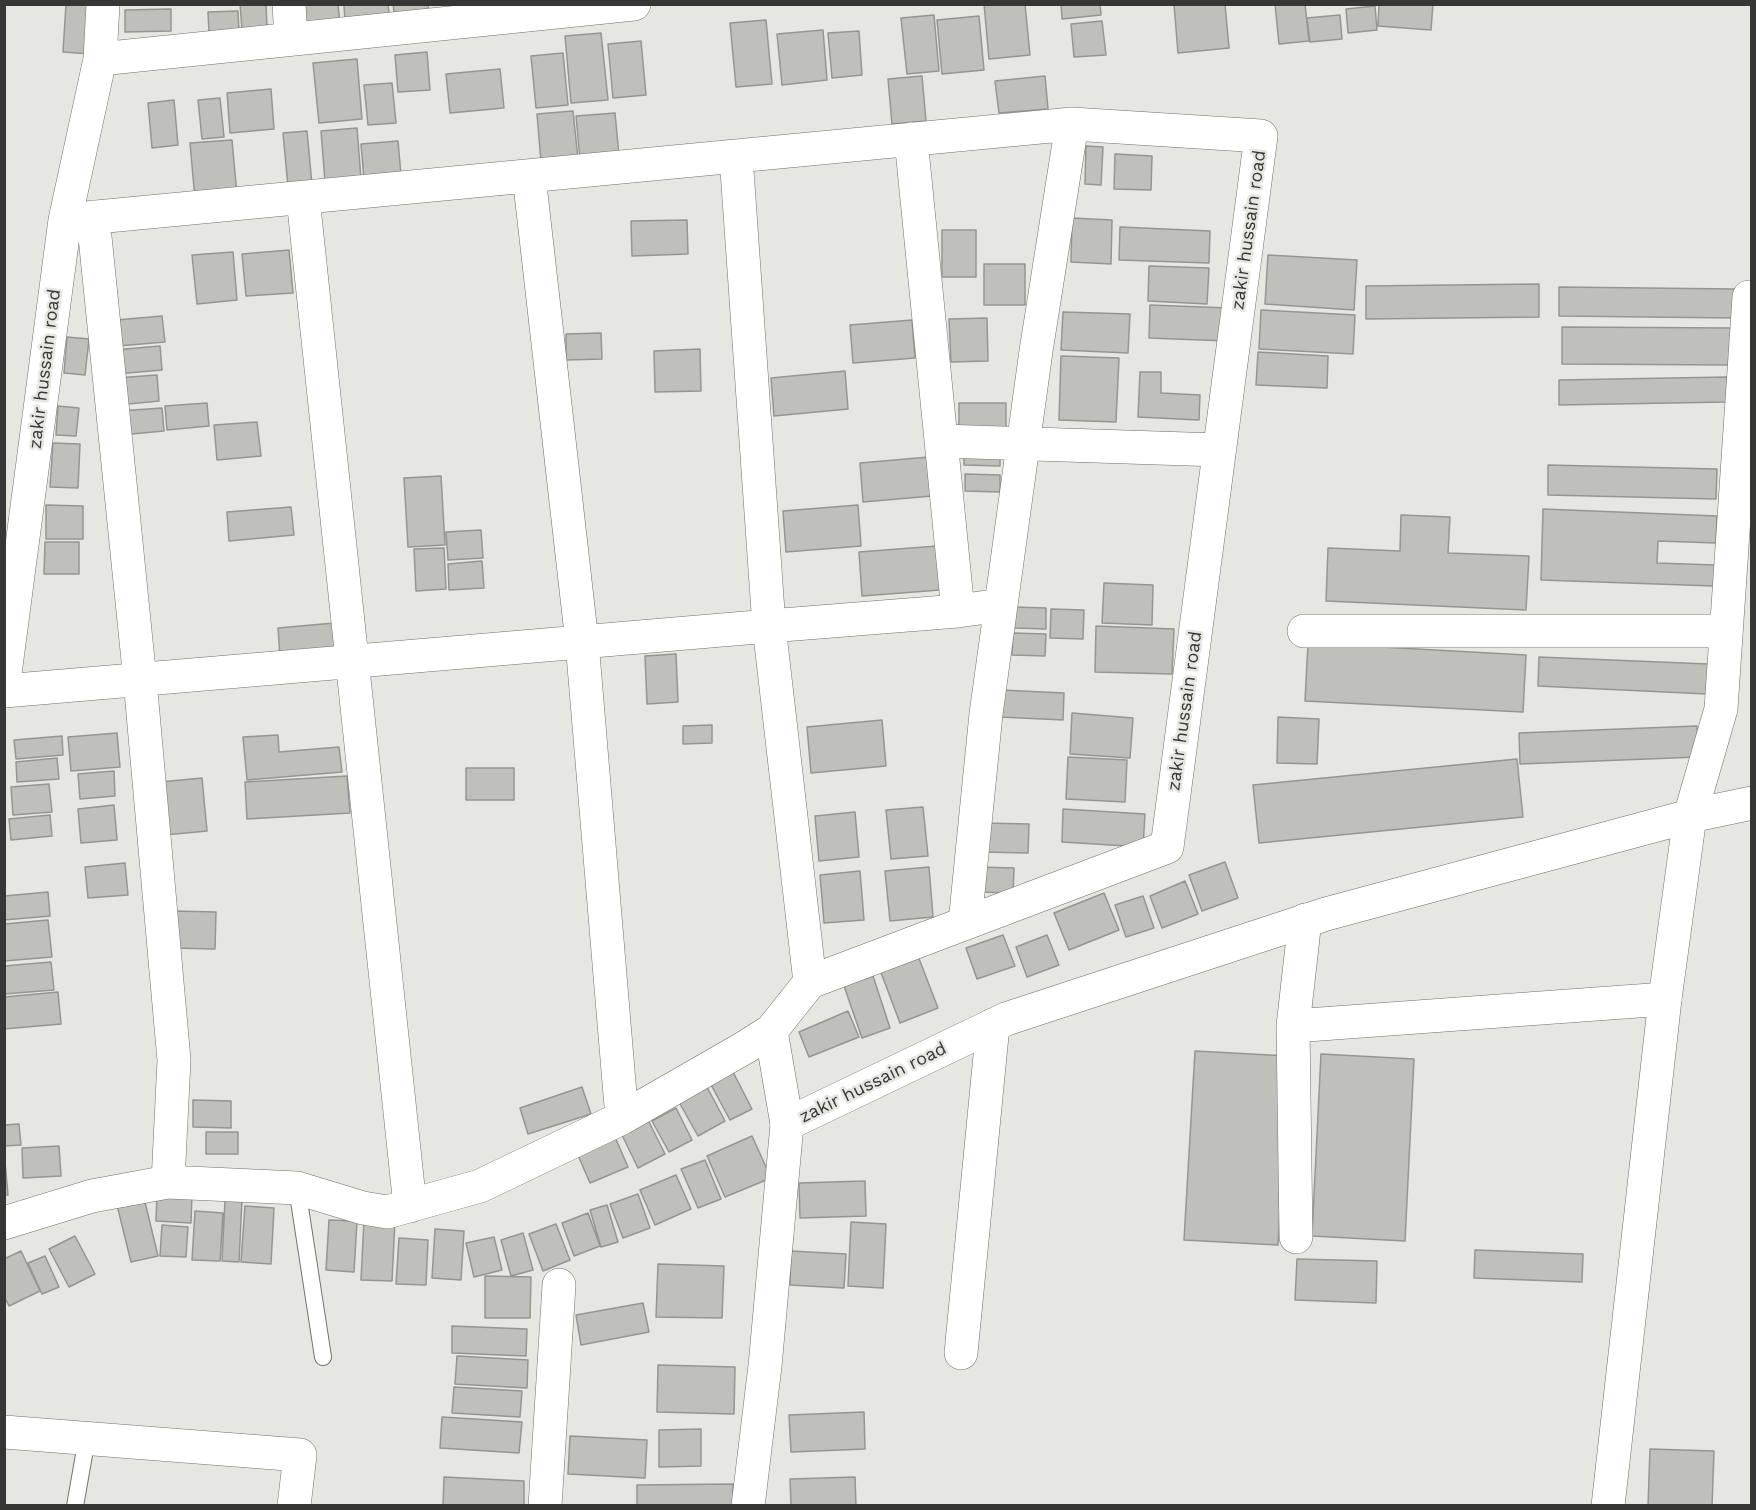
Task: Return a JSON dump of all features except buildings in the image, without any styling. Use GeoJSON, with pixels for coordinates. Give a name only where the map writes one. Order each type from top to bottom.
{"type":"FeatureCollection","features":[{"type":"Feature","properties":{"kind":"street","name":"zakir hussain road"},"geometry":{"type":"LineString","coordinates":[[4,681],[79,219],[100,59],[103,4]]}},
{"type":"Feature","properties":{"kind":"street"},"geometry":{"type":"LineString","coordinates":[[289,4],[291,39]]}},
{"type":"Feature","properties":{"kind":"street"},"geometry":{"type":"LineString","coordinates":[[100,59],[291,39],[434,15],[634,4]]}},
{"type":"Feature","properties":{"kind":"street","name":"zakir hussain road"},"geometry":{"type":"LineString","coordinates":[[810,982],[1167,847],[1261,136],[1072,124]]}},
{"type":"Feature","properties":{"kind":"street"},"geometry":{"type":"LineString","coordinates":[[168,1182],[174,1060],[140,680],[79,219],[1072,124],[986,714],[965,923]]}},
{"type":"Feature","properties":{"kind":"street"},"geometry":{"type":"LineString","coordinates":[[911,139],[958,611]]}},
{"type":"Feature","properties":{"kind":"street"},"geometry":{"type":"LineString","coordinates":[[4,1223],[92,1196],[168,1182],[297,1188],[363,1208],[387,1212],[480,1186],[622,1118],[771,1031],[810,982],[769,626],[736,156]]}},
{"type":"Feature","properties":{"kind":"street"},"geometry":{"type":"LineString","coordinates":[[529,176],[582,642],[622,1118]]}},
{"type":"Feature","properties":{"kind":"street"},"geometry":{"type":"LineString","coordinates":[[303,198],[410,1206]]}},
{"type":"Feature","properties":{"kind":"street"},"geometry":{"type":"LineString","coordinates":[[1608,1506],[1665,999],[1690,816],[1720,709],[1749,297]]}},
{"type":"Feature","properties":{"kind":"street"},"geometry":{"type":"LineString","coordinates":[[941,441],[1219,450]]}},
{"type":"Feature","properties":{"kind":"street"},"geometry":{"type":"LineString","coordinates":[[4,691],[958,611],[1001,605]]}},
{"type":"Feature","properties":{"kind":"street"},"geometry":{"type":"LineString","coordinates":[[1304,631],[1726,631]]}},
{"type":"Feature","properties":{"kind":"street","name":"zakir hussain road"},"geometry":{"type":"LineString","coordinates":[[787,1124],[1017,1015],[1305,920],[1690,816],[1752,803]]}},
{"type":"Feature","properties":{"kind":"street"},"geometry":{"type":"LineString","coordinates":[[1296,1237],[1293,1026],[1305,920]]}},
{"type":"Feature","properties":{"kind":"street"},"geometry":{"type":"LineString","coordinates":[[1293,1026],[1665,999]]}},
{"type":"Feature","properties":{"kind":"street"},"geometry":{"type":"LineString","coordinates":[[961,1353],[993,1025]]}},
{"type":"Feature","properties":{"kind":"street","name":"zakir hussain road"},"geometry":{"type":"LineString","coordinates":[[748,1506],[765,1366],[787,1124],[771,1031]]}},
{"type":"Feature","properties":{"kind":"street"},"geometry":{"type":"LineString","coordinates":[[546,1506],[559,1285]]}},
{"type":"Feature","properties":{"kind":"street"},"geometry":{"type":"LineString","coordinates":[[4,1432],[300,1455],[294,1506]]}},
{"type":"Feature","properties":{"kind":"lane"},"geometry":{"type":"LineString","coordinates":[[297,1188],[323,1357]]}},
{"type":"Feature","properties":{"kind":"lane"},"geometry":{"type":"LineString","coordinates":[[75,1506],[87,1438]]}}]}
